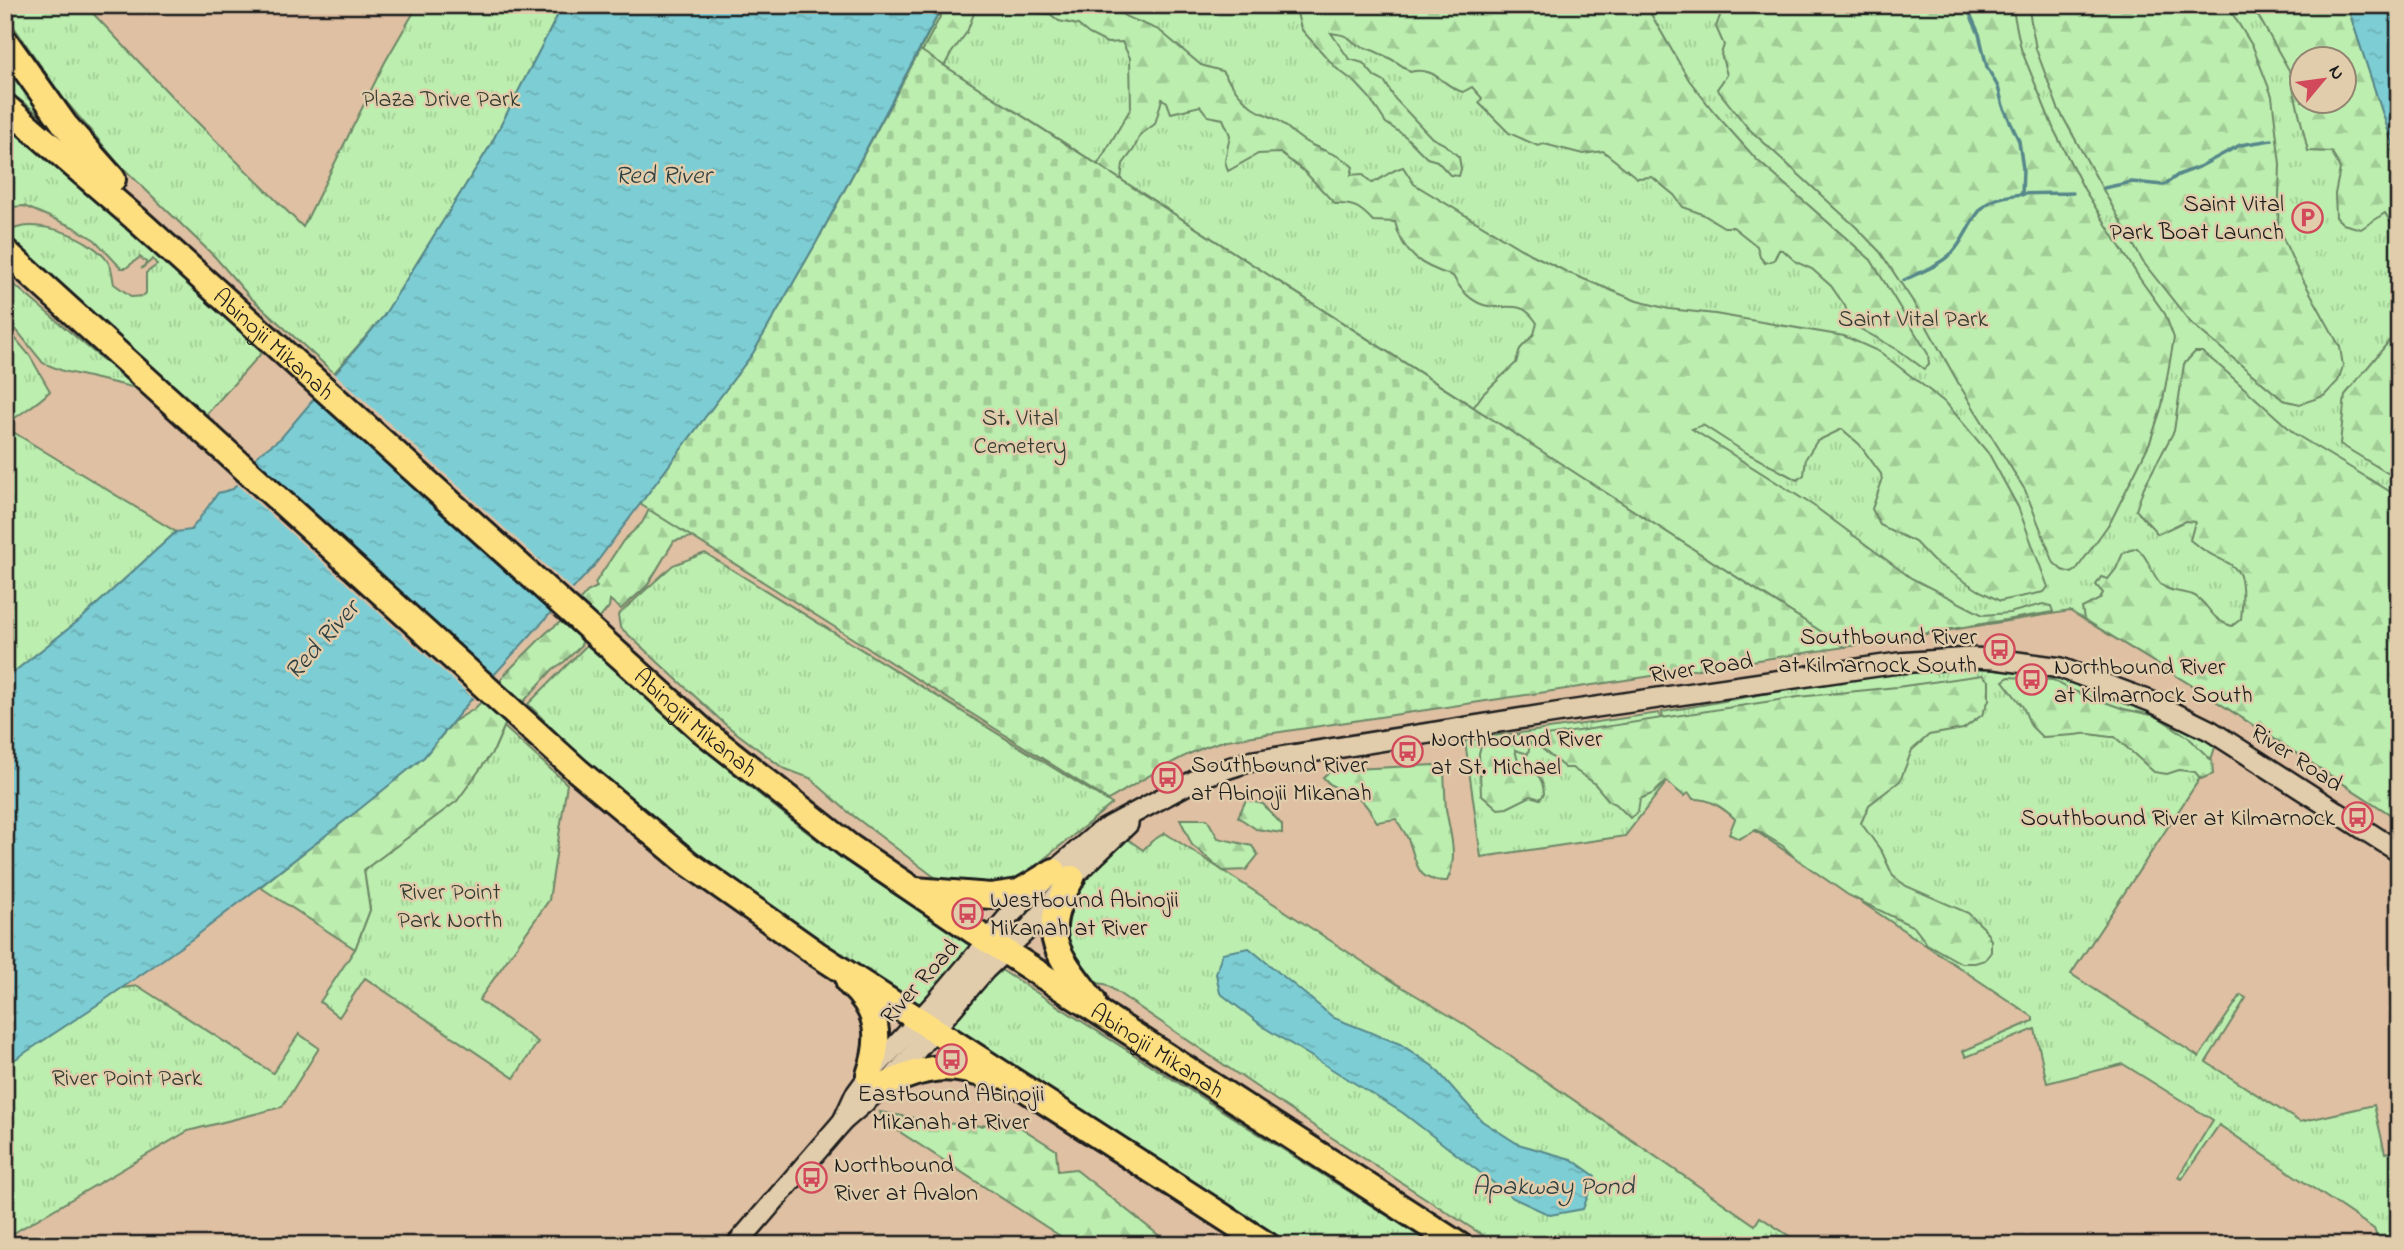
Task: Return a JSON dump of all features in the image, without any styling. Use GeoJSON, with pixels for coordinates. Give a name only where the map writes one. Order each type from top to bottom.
{"type":"FeatureCollection","features":[{"type":"Feature","properties":{"kind":"main road"},"geometry":{"type":"LineString","coordinates":[[5,41],[74,135],[213,288]]}},
{"type":"Feature","properties":{"kind":"main road","name":"Abinojii Mikanah"},"geometry":{"type":"LineString","coordinates":[[5,106],[72,160],[653,686],[776,790],[911,889],[1459,1245]]}},
{"type":"Feature","properties":{"kind":"main road"},"geometry":{"type":"LineString","coordinates":[[5,251],[578,771],[688,863],[817,954],[1267,1245]]}},
{"type":"Feature","properties":{"kind":"main road"},"geometry":{"type":"LineString","coordinates":[[911,889],[991,896],[1019,892],[1063,874]]}},
{"type":"Feature","properties":{"kind":"main road"},"geometry":{"type":"LineString","coordinates":[[1063,874],[1053,924],[1054,940],[1062,960],[1104,1016]]}},
{"type":"Feature","properties":{"kind":"main road"},"geometry":{"type":"LineString","coordinates":[[817,954],[857,990],[868,1005],[875,1021],[878,1041],[876,1081],[946,1067],[968,1069],[1029,1091]]}},
{"type":"Feature","properties":{"kind":"street","name":"River Road"},"geometry":{"type":"LineString","coordinates":[[736,1245],[843,1121],[855,1095],[876,1081],[997,945],[1030,928],[1063,874],[1144,809],[1201,777],[1248,762],[1871,667],[1970,658],[2061,668],[2150,701],[2211,732],[2399,852]]}},
{"type":"Feature","properties":{"kind":"green space","name":"Plaza Drive Park"},"geometry":{"type":"Polygon","coordinates":[[[5,5],[85,5],[178,103],[303,227],[385,62],[418,5],[563,5],[490,146],[383,317],[334,373],[249,296],[215,257],[117,162],[63,98],[5,14],[5,5]]]}},
{"type":"Feature","properties":{"kind":"green space","name":"Saint Vital Park"},"geometry":{"type":"Polygon","coordinates":[[[943,5],[2347,5],[2399,163],[2399,820],[2196,688],[2070,611],[1845,647],[920,50],[943,5]]]}},
{"type":"Feature","properties":{"kind":"green space"},"geometry":{"type":"Polygon","coordinates":[[[946,5],[977,5],[967,32],[950,55],[701,535],[674,541],[647,586],[621,609],[610,600],[609,607],[585,636],[580,647],[553,669],[507,720],[494,750],[457,801],[364,870],[370,910],[355,949],[260,887],[424,757],[453,722],[474,709],[547,632],[563,620],[587,592],[597,587],[595,583],[623,541],[642,523],[651,506],[708,444],[920,60],[946,5]]]}},
{"type":"Feature","properties":{"kind":"green space"},"geometry":{"type":"Polygon","coordinates":[[[1034,5],[1106,5],[1159,30],[1201,65],[1222,71],[1255,109],[1279,121],[1305,142],[1349,163],[1353,167],[1351,175],[1362,174],[1372,183],[1403,167],[1414,184],[1521,249],[1569,273],[1637,301],[1669,309],[1844,336],[1880,352],[1947,404],[1989,454],[2018,507],[2048,587],[2044,592],[2000,601],[1933,561],[1915,542],[1880,525],[1872,509],[1882,481],[1881,474],[1859,444],[1842,429],[1817,441],[1806,458],[1804,475],[1797,480],[1743,451],[1703,425],[1692,429],[1814,506],[1911,578],[1983,615],[2009,613],[2043,604],[2051,606],[2053,612],[1845,647],[1473,408],[1483,394],[1516,363],[1520,349],[1534,334],[1537,323],[1523,309],[1483,305],[1470,298],[1453,276],[1423,263],[1408,251],[1395,222],[1373,221],[1356,207],[1335,204],[1305,172],[1280,153],[1258,154],[1228,171],[1225,161],[1230,135],[1223,119],[1208,116],[1200,106],[1171,113],[1167,102],[1162,99],[1155,124],[1140,135],[1123,164],[1120,187],[1092,174],[1131,108],[1130,58],[1122,42],[1107,43],[1078,25],[1059,21],[1050,14],[1039,13],[1034,5]]]}},
{"type":"Feature","properties":{"kind":"green space"},"geometry":{"type":"Polygon","coordinates":[[[1295,5],[1643,5],[1648,9],[1689,80],[1756,159],[1871,260],[1928,354],[1929,365],[1924,369],[1900,351],[1850,323],[1845,306],[1831,286],[1812,269],[1796,262],[1783,250],[1779,250],[1774,260],[1765,263],[1757,246],[1733,227],[1724,227],[1683,207],[1674,195],[1652,177],[1637,178],[1603,151],[1583,154],[1544,144],[1538,146],[1509,133],[1479,103],[1482,98],[1472,87],[1463,92],[1426,71],[1410,72],[1393,60],[1357,45],[1345,36],[1331,33],[1349,59],[1363,63],[1375,77],[1385,82],[1395,99],[1432,138],[1459,157],[1459,176],[1450,175],[1437,161],[1427,158],[1405,136],[1386,123],[1369,97],[1336,68],[1301,29],[1295,5]]]}},
{"type":"Feature","properties":{"kind":"green space"},"geometry":{"type":"Polygon","coordinates":[[[1724,5],[2012,5],[2021,49],[2054,130],[2084,189],[2165,314],[2174,338],[2162,406],[2150,442],[2111,521],[2072,573],[2062,570],[2054,563],[2025,490],[1960,386],[1912,300],[1880,252],[1748,128],[1717,89],[1727,75],[1721,54],[1724,45],[1716,27],[1724,5]]]}},
{"type":"Feature","properties":{"kind":"green space"},"geometry":{"type":"Polygon","coordinates":[[[2028,5],[2227,5],[2253,47],[2272,96],[2280,164],[2278,227],[2296,267],[2340,347],[2343,366],[2338,381],[2324,396],[2300,404],[2283,400],[2191,323],[2143,262],[2058,108],[2036,49],[2028,5]]]}},
{"type":"Feature","properties":{"kind":"green space"},"geometry":{"type":"Polygon","coordinates":[[[2252,5],[2347,5],[2399,163],[2399,236],[2385,213],[2361,229],[2343,224],[2336,217],[2335,194],[2340,169],[2332,152],[2308,151],[2300,116],[2358,116],[2358,46],[2288,46],[2288,68],[2252,5]]]}},
{"type":"Feature","properties":{"kind":"green space","name":"St. Vital Cemetery"},"geometry":{"type":"Polygon","coordinates":[[[920,50],[1845,647],[1227,740],[1181,758],[1108,800],[640,504],[753,353],[920,50]]]}},
{"type":"Feature","properties":{"kind":"green space"},"geometry":{"type":"Polygon","coordinates":[[[5,55],[46,119],[5,89],[5,55]]]}},
{"type":"Feature","properties":{"kind":"green space"},"geometry":{"type":"Polygon","coordinates":[[[5,116],[266,348],[204,417],[8,240],[12,230],[36,226],[78,238],[101,253],[111,267],[114,284],[132,297],[146,293],[146,273],[157,265],[153,259],[141,269],[147,263],[140,257],[126,268],[121,268],[95,240],[73,227],[24,206],[5,209],[5,116]]]}},
{"type":"Feature","properties":{"kind":"green space"},"geometry":{"type":"Polygon","coordinates":[[[5,277],[136,388],[63,371],[43,363],[5,316],[5,277]]]}},
{"type":"Feature","properties":{"kind":"green space"},"geometry":{"type":"Polygon","coordinates":[[[5,326],[30,356],[50,391],[5,426],[5,326]]]}},
{"type":"Feature","properties":{"kind":"green space"},"geometry":{"type":"Polygon","coordinates":[[[2399,329],[2399,480],[2340,444],[2345,395],[2399,329]]]}},
{"type":"Feature","properties":{"kind":"green space"},"geometry":{"type":"Polygon","coordinates":[[[2195,352],[2202,352],[2222,368],[2295,434],[2399,497],[2399,820],[2084,619],[2082,608],[2100,599],[2103,593],[2096,585],[2101,577],[2108,579],[2123,553],[2137,548],[2165,588],[2199,598],[2224,623],[2232,626],[2241,619],[2242,582],[2238,573],[2233,566],[2190,540],[2195,522],[2185,521],[2158,534],[2136,510],[2144,487],[2174,431],[2184,364],[2195,352]]]}},
{"type":"Feature","properties":{"kind":"green space"},"geometry":{"type":"Polygon","coordinates":[[[5,427],[176,532],[82,618],[5,679],[5,427]]]}},
{"type":"Feature","properties":{"kind":"green space"},"geometry":{"type":"Polygon","coordinates":[[[705,553],[1112,804],[1029,871],[1008,882],[956,888],[933,876],[847,811],[810,778],[783,768],[726,725],[620,627],[618,615],[673,565],[705,553]]]}},
{"type":"Feature","properties":{"kind":"green space"},"geometry":{"type":"Polygon","coordinates":[[[588,644],[681,729],[811,835],[860,871],[973,945],[920,1006],[757,899],[615,792],[528,704],[588,644]]]}},
{"type":"Feature","properties":{"kind":"green space"},"geometry":{"type":"Polygon","coordinates":[[[1973,666],[2048,674],[2147,705],[2216,744],[2210,763],[2071,974],[2199,1057],[2241,995],[2246,998],[2206,1062],[2300,1122],[2374,1105],[2385,1153],[2399,1150],[2399,1235],[2395,1241],[2396,1245],[2380,1245],[2374,1229],[2219,1125],[2182,1179],[2178,1177],[2213,1120],[2123,1064],[2047,1083],[2035,1029],[1966,1057],[1963,1051],[2033,1021],[2033,1017],[1672,775],[1625,836],[1481,857],[1465,741],[1659,713],[1665,736],[1662,712],[1883,673],[1973,666]]]}},
{"type":"Feature","properties":{"kind":"green space"},"geometry":{"type":"Polygon","coordinates":[[[1982,675],[1989,681],[1989,700],[1982,715],[1963,729],[1929,735],[1912,750],[1900,781],[1869,805],[1861,823],[1882,852],[1893,876],[1906,886],[1968,913],[1984,928],[1991,940],[1991,952],[1985,960],[1975,963],[1961,963],[1927,944],[1914,927],[1848,895],[1794,857],[1783,846],[1756,830],[1739,839],[1729,834],[1735,819],[1716,804],[1693,799],[1689,793],[1684,796],[1666,781],[1654,793],[1640,799],[1638,812],[1630,818],[1609,801],[1594,783],[1572,768],[1565,768],[1540,747],[1539,737],[1798,697],[1982,675]]]}},
{"type":"Feature","properties":{"kind":"green space"},"geometry":{"type":"Polygon","coordinates":[[[2009,677],[2053,680],[2071,690],[2124,709],[2156,716],[2188,737],[2212,761],[2213,774],[2201,779],[2195,772],[2154,772],[2115,737],[2085,734],[2042,737],[2031,726],[2023,707],[2003,681],[2009,677]]]}},
{"type":"Feature","properties":{"kind":"green space","name":"River Point Park North"},"geometry":{"type":"Polygon","coordinates":[[[504,727],[567,784],[549,900],[479,1000],[538,1042],[514,1078],[365,978],[339,1017],[320,1002],[355,949],[370,910],[363,870],[399,843],[494,750],[504,727]]]}},
{"type":"Feature","properties":{"kind":"green space"},"geometry":{"type":"Polygon","coordinates":[[[1517,734],[1530,743],[1528,754],[1515,750],[1519,765],[1540,778],[1544,794],[1540,799],[1531,796],[1507,808],[1498,809],[1481,794],[1479,753],[1484,738],[1517,734]]]}},
{"type":"Feature","properties":{"kind":"green space"},"geometry":{"type":"Polygon","coordinates":[[[1435,765],[1444,774],[1453,854],[1447,881],[1428,878],[1423,874],[1416,863],[1407,836],[1396,819],[1377,822],[1361,800],[1332,785],[1323,777],[1332,770],[1435,765]]]}},
{"type":"Feature","properties":{"kind":"green space"},"geometry":{"type":"Polygon","coordinates":[[[1246,800],[1263,804],[1282,825],[1282,833],[1256,829],[1238,817],[1246,800]]]}},
{"type":"Feature","properties":{"kind":"green space"},"geometry":{"type":"Polygon","coordinates":[[[1180,819],[1207,819],[1218,838],[1252,846],[1258,855],[1246,870],[1223,871],[1192,845],[1180,819]]]}},
{"type":"Feature","properties":{"kind":"green space"},"geometry":{"type":"Polygon","coordinates":[[[1165,833],[1397,984],[1462,1023],[1755,1225],[1760,1217],[1803,1245],[1498,1245],[1317,1128],[1105,984],[1091,980],[1080,970],[1061,944],[1071,890],[1126,838],[1143,850],[1165,833]]]}},
{"type":"Feature","properties":{"kind":"green space"},"geometry":{"type":"Polygon","coordinates":[[[998,968],[1433,1245],[1281,1245],[1249,1225],[948,1030],[998,968]]]}},
{"type":"Feature","properties":{"kind":"green space","name":"River Point Park"},"geometry":{"type":"Polygon","coordinates":[[[138,986],[273,1073],[299,1034],[319,1048],[282,1107],[188,1131],[5,1238],[5,1059],[122,988],[138,986]]]}},
{"type":"Feature","properties":{"kind":"green space"},"geometry":{"type":"Polygon","coordinates":[[[880,1112],[941,1123],[982,1126],[1003,1116],[1056,1150],[1058,1171],[1075,1169],[1171,1245],[1074,1245],[883,1121],[880,1112]]]}},
{"type":"Feature","properties":{"kind":"water","name":"Red River"},"geometry":{"type":"Polygon","coordinates":[[[563,5],[943,5],[816,243],[753,353],[593,567],[469,702],[424,757],[195,937],[5,1066],[5,679],[82,618],[176,532],[191,530],[218,493],[233,489],[258,455],[281,438],[383,317],[490,146],[563,5]]]}},
{"type":"Feature","properties":{"kind":"water"},"geometry":{"type":"Polygon","coordinates":[[[2347,5],[2399,5],[2399,163],[2347,5]]]}},
{"type":"Feature","properties":{"kind":"water","name":"Apakway Pond"},"geometry":{"type":"Polygon","coordinates":[[[1249,948],[1334,1018],[1400,1044],[1434,1067],[1482,1121],[1518,1144],[1571,1159],[1595,1176],[1583,1209],[1550,1215],[1513,1198],[1403,1113],[1265,1028],[1220,993],[1216,974],[1222,953],[1249,948]]]}},
{"type":"Feature","properties":{"kind":"pier"},"geometry":{"type":"Polygon","coordinates":[[[332,371],[575,592],[557,611],[314,392],[332,371]]]}},
{"type":"Feature","properties":{"kind":"pier"},"geometry":{"type":"Polygon","coordinates":[[[251,459],[494,679],[475,700],[234,482],[251,459]]]}},
{"type":"Feature","properties":{"kind":"waterway"},"geometry":{"type":"LineString","coordinates":[[1966,5],[1979,34],[1987,67],[1998,87],[2003,106],[2019,141],[2023,169],[2022,195]]}},
{"type":"Feature","properties":{"kind":"waterway"},"geometry":{"type":"LineString","coordinates":[[2104,188],[2132,182],[2164,185],[2178,175],[2240,145],[2272,140]]}},
{"type":"Feature","properties":{"kind":"waterway"},"geometry":{"type":"LineString","coordinates":[[1904,280],[1947,258],[1958,246],[1976,215],[1988,203],[2015,195],[2073,193]]}},
{"type":"Feature","properties":{"kind":"place","name":"Saint Vital Park Boat Launch"},"geometry":{"type":"Point","coordinates":[2307,217]}},
{"type":"Feature","properties":{"kind":"place","name":"Southbound River at Kilmarnock South"},"geometry":{"type":"Point","coordinates":[2000,650]}},
{"type":"Feature","properties":{"kind":"place","name":"Northbound River at Kilmarnock South"},"geometry":{"type":"Point","coordinates":[2031,680]}},
{"type":"Feature","properties":{"kind":"place","name":"Northbound River at St. Michael"},"geometry":{"type":"Point","coordinates":[1408,752]}},
{"type":"Feature","properties":{"kind":"place","name":"Southbound River at Abinojii Mikanah"},"geometry":{"type":"Point","coordinates":[1168,778]}},
{"type":"Feature","properties":{"kind":"place","name":"Southbound River at Kilmarnock"},"geometry":{"type":"Point","coordinates":[2358,817]}},
{"type":"Feature","properties":{"kind":"place","name":"Westbound Abinojii Mikanah at River"},"geometry":{"type":"Point","coordinates":[967,913]}},
{"type":"Feature","properties":{"kind":"place","name":"Eastbound Abinojii Mikanah at River"},"geometry":{"type":"Point","coordinates":[951,1059]}},
{"type":"Feature","properties":{"kind":"place","name":"Northbound River at Avalon"},"geometry":{"type":"Point","coordinates":[811,1178]}}]}
